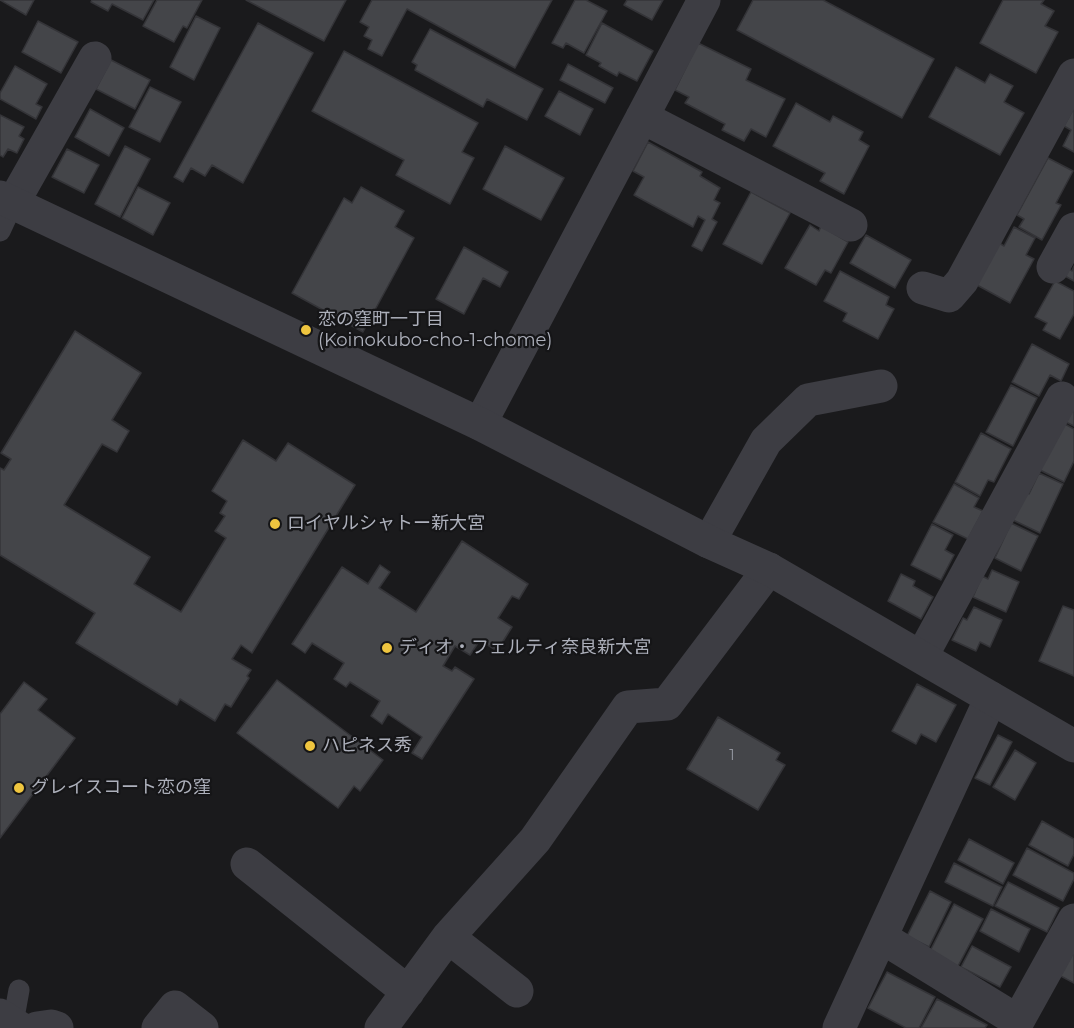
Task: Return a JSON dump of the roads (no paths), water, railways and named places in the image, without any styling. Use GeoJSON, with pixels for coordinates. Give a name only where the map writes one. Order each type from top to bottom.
{"type":"FeatureCollection","features":[{"type":"Feature","properties":{"kind":"street"},"geometry":{"type":"LineString","coordinates":[[480,424],[704,0]]}},
{"type":"Feature","properties":{"kind":"street"},"geometry":{"type":"LineString","coordinates":[[95,58],[4,210],[480,424],[709,542],[769,569],[1074,746]]}},
{"type":"Feature","properties":{"kind":"street"},"geometry":{"type":"LineString","coordinates":[[923,288],[949,296],[963,282],[1074,75]]}},
{"type":"Feature","properties":{"kind":"street"},"geometry":{"type":"LineString","coordinates":[[642,117],[851,225]]}},
{"type":"Feature","properties":{"kind":"street"},"geometry":{"type":"LineString","coordinates":[[1053,267],[1074,229]]}},
{"type":"Feature","properties":{"kind":"street"},"geometry":{"type":"LineString","coordinates":[[709,542],[766,441],[808,400],[880,386]]}},
{"type":"Feature","properties":{"kind":"street"},"geometry":{"type":"LineString","coordinates":[[922,656],[1062,398]]}},
{"type":"Feature","properties":{"kind":"street"},"geometry":{"type":"LineString","coordinates":[[381,1028],[448,937],[535,840],[587,775],[627,707],[667,704],[769,569]]}},
{"type":"Feature","properties":{"kind":"street"},"geometry":{"type":"LineString","coordinates":[[839,1028],[991,698]]}},
{"type":"Feature","properties":{"kind":"street"},"geometry":{"type":"LineString","coordinates":[[247,864],[408,992]]}},
{"type":"Feature","properties":{"kind":"street"},"geometry":{"type":"LineString","coordinates":[[881,937],[1016,1024],[1074,920]]}},
{"type":"Feature","properties":{"kind":"street"},"geometry":{"type":"LineString","coordinates":[[448,937],[517,991]]}},
{"type":"Feature","properties":{"kind":"street"},"geometry":{"type":"LineString","coordinates":[[158,1028],[175,1007],[202,1028]]}},
{"type":"Feature","properties":{"kind":"street"},"geometry":{"type":"LineString","coordinates":[[18,1017],[57,1028]]}},
{"type":"Feature","properties":{"kind":"place","name":"恋の窪町一丁目 (Koinokubo-cho-1-chome)"},"geometry":{"type":"Point","coordinates":[306,330]}},
{"type":"Feature","properties":{"kind":"place","name":"ロイヤルシャトー新大宮"},"geometry":{"type":"Point","coordinates":[275,524]}},
{"type":"Feature","properties":{"kind":"place","name":"ディオ・フェルティ奈良新大宮"},"geometry":{"type":"Point","coordinates":[387,648]}},
{"type":"Feature","properties":{"kind":"place","name":"ハピネス秀"},"geometry":{"type":"Point","coordinates":[310,746]}},
{"type":"Feature","properties":{"kind":"place","name":"グレイスコート恋の窪"},"geometry":{"type":"Point","coordinates":[19,788]}}]}
